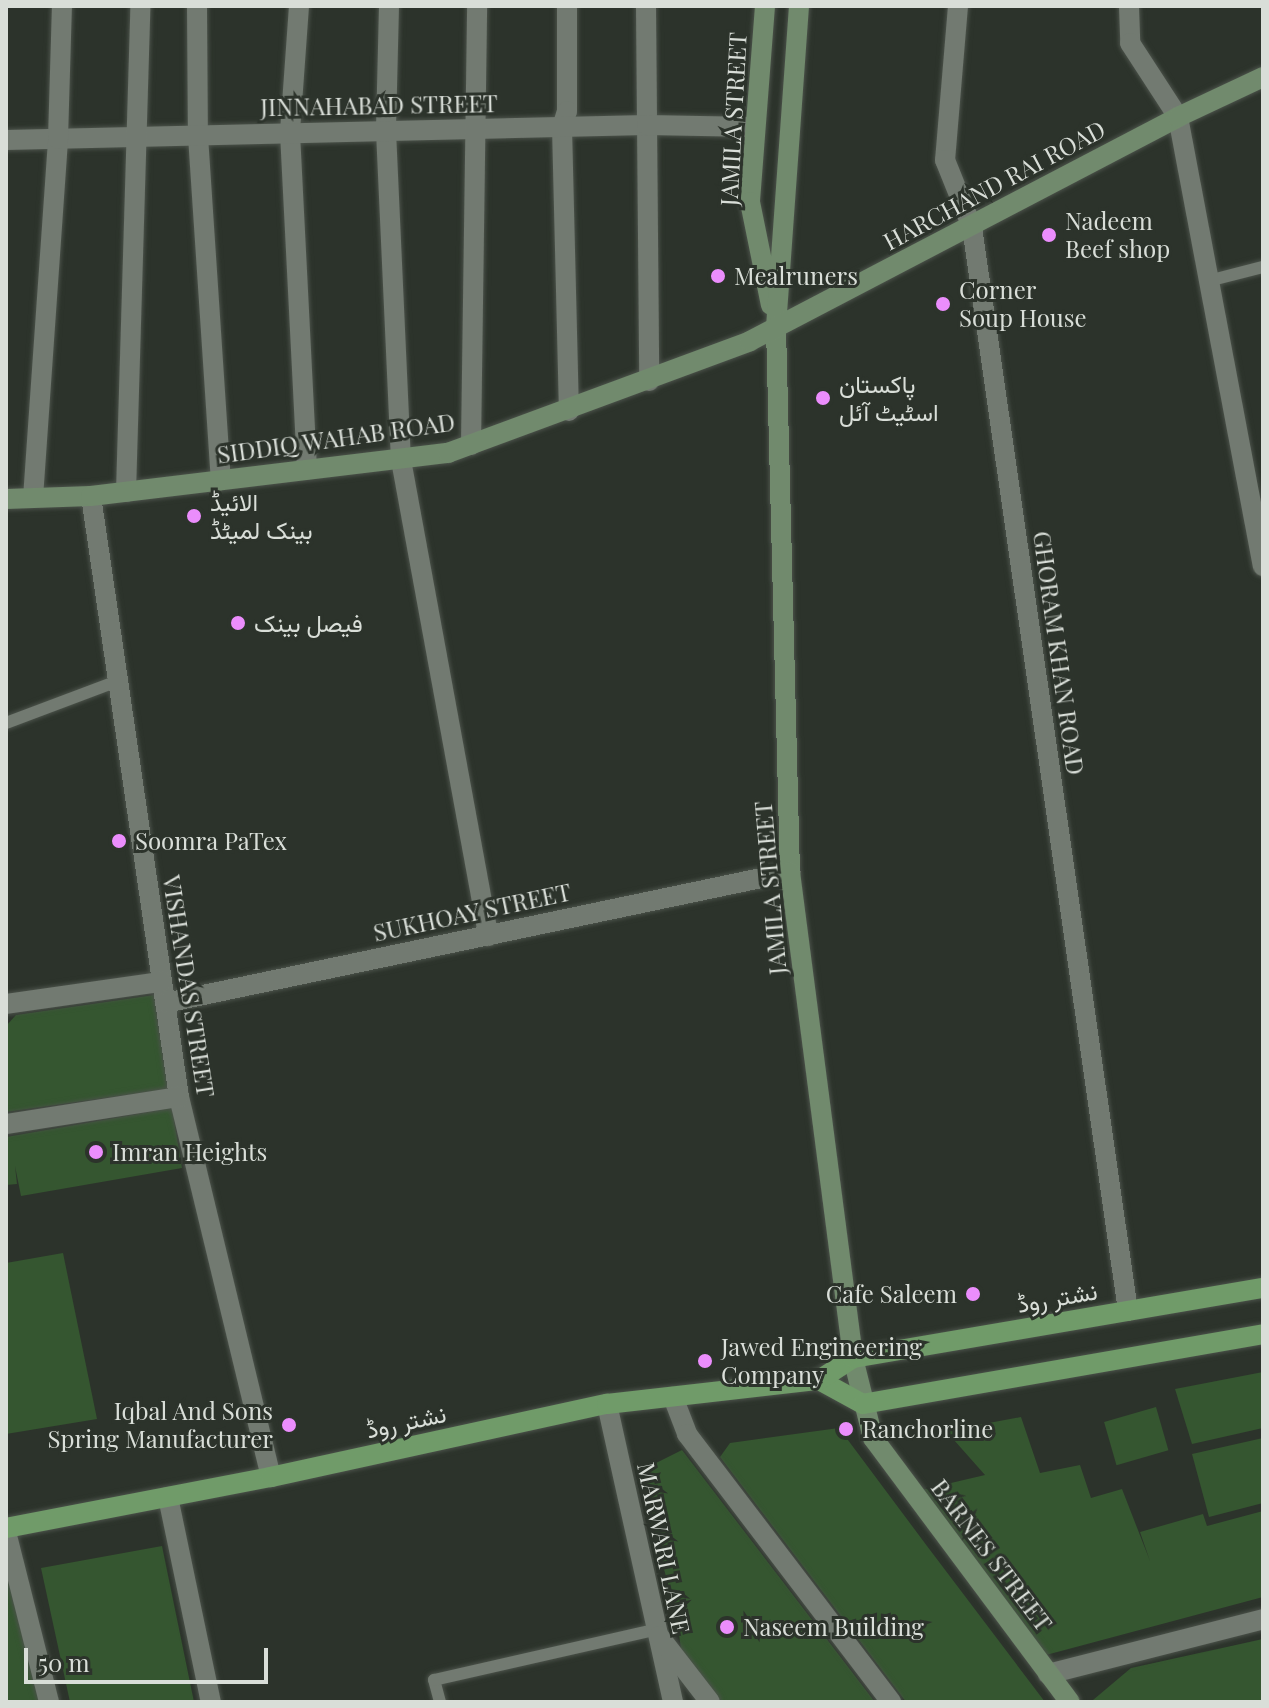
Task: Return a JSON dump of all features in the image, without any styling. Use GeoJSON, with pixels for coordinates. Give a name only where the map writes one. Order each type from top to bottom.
{"type":"FeatureCollection","features":[{"type":"Feature","properties":{"kind":"main road","name":"JAMILA STREET"},"geometry":{"type":"LineString","coordinates":[[765,6],[750,202],[776,328]]}},
{"type":"Feature","properties":{"kind":"main road","name":"JAMILA STREET"},"geometry":{"type":"LineString","coordinates":[[799,6],[776,328],[790,872],[853,1358],[873,1438]]}},
{"type":"Feature","properties":{"kind":"main road","name":"HARCHAND RAI ROAD"},"geometry":{"type":"LineString","coordinates":[[750,341],[1178,117],[1263,77]]}},
{"type":"Feature","properties":{"kind":"main road","name":"SIDDIQ WAHAB ROAD"},"geometry":{"type":"LineString","coordinates":[[6,499],[91,496],[448,453],[569,411],[750,341]]}},
{"type":"Feature","properties":{"kind":"main road","name":"نشتر روڈ"},"geometry":{"type":"LineString","coordinates":[[6,1530],[271,1477],[607,1404],[819,1380],[853,1358],[1263,1288]]}},
{"type":"Feature","properties":{"kind":"main road"},"geometry":{"type":"LineString","coordinates":[[819,1380],[863,1404],[1263,1334]]}},
{"type":"Feature","properties":{"kind":"main road","name":"BARNES STREET"},"geometry":{"type":"LineString","coordinates":[[873,1438],[1070,1702]]}},
{"type":"Feature","properties":{"kind":"street"},"geometry":{"type":"LineString","coordinates":[[33,498],[58,139],[62,6]]}},
{"type":"Feature","properties":{"kind":"street"},"geometry":{"type":"LineString","coordinates":[[126,492],[140,6]]}},
{"type":"Feature","properties":{"kind":"street"},"geometry":{"type":"LineString","coordinates":[[197,6],[198,136],[221,480]]}},
{"type":"Feature","properties":{"kind":"street"},"geometry":{"type":"LineString","coordinates":[[299,6],[290,133],[307,470]]}},
{"type":"Feature","properties":{"kind":"street"},"geometry":{"type":"LineString","coordinates":[[389,6],[386,131],[401,460],[488,936]]}},
{"type":"Feature","properties":{"kind":"street"},"geometry":{"type":"LineString","coordinates":[[471,445],[477,6]]}},
{"type":"Feature","properties":{"kind":"street"},"geometry":{"type":"LineString","coordinates":[[567,6],[567,111],[562,127],[569,411]]}},
{"type":"Feature","properties":{"kind":"street"},"geometry":{"type":"LineString","coordinates":[[646,6],[649,381]]}},
{"type":"Feature","properties":{"kind":"street","name":"GHORAM KHAN ROAD"},"geometry":{"type":"LineString","coordinates":[[958,6],[945,160],[972,227],[1128,1311]]}},
{"type":"Feature","properties":{"kind":"street"},"geometry":{"type":"LineString","coordinates":[[1129,6],[1130,43],[1178,117],[1263,566]]}},
{"type":"Feature","properties":{"kind":"street","name":"JINNAHABAD STREET"},"geometry":{"type":"LineString","coordinates":[[6,140],[647,125],[754,127]]}},
{"type":"Feature","properties":{"kind":"street","name":"VISHANDAS STREET"},"geometry":{"type":"LineString","coordinates":[[91,496],[179,1097],[271,1477]]}},
{"type":"Feature","properties":{"kind":"street","name":"SUKHOAY STREET"},"geometry":{"type":"LineString","coordinates":[[165,1003],[790,872]]}},
{"type":"Feature","properties":{"kind":"street"},"geometry":{"type":"LineString","coordinates":[[6,1004],[161,982]]}},
{"type":"Feature","properties":{"kind":"street"},"geometry":{"type":"LineString","coordinates":[[6,1124],[179,1097]]}},
{"type":"Feature","properties":{"kind":"street"},"geometry":{"type":"LineString","coordinates":[[673,1397],[687,1434],[891,1702]]}},
{"type":"Feature","properties":{"kind":"street","name":"MARWARI LANE"},"geometry":{"type":"LineString","coordinates":[[607,1404],[654,1630],[673,1702]]}},
{"type":"Feature","properties":{"kind":"street"},"geometry":{"type":"LineString","coordinates":[[168,1497],[211,1702]]}},
{"type":"Feature","properties":{"kind":"street"},"geometry":{"type":"LineString","coordinates":[[6,1530],[49,1702]]}},
{"type":"Feature","properties":{"kind":"street"},"geometry":{"type":"LineString","coordinates":[[1048,1674],[1263,1619]]}},
{"type":"Feature","properties":{"kind":"street"},"geometry":{"type":"LineString","coordinates":[[654,1630],[710,1702]]}},
{"type":"Feature","properties":{"kind":"lane"},"geometry":{"type":"LineString","coordinates":[[1208,281],[1263,267]]}},
{"type":"Feature","properties":{"kind":"lane"},"geometry":{"type":"LineString","coordinates":[[6,723],[118,681]]}},
{"type":"Feature","properties":{"kind":"lane"},"geometry":{"type":"LineString","coordinates":[[440,1702],[434,1680],[654,1630]]}},
{"type":"Feature","properties":{"kind":"building"},"geometry":{"type":"Polygon","coordinates":[[[154,995],[168,1089],[6,1112],[6,1026],[16,1015],[154,995]]]}},
{"type":"Feature","properties":{"kind":"building","name":"Imran Heights"},"geometry":{"type":"Polygon","coordinates":[[[172,1108],[182,1168],[21,1196],[15,1166],[17,1184],[6,1185],[6,1137],[172,1108]]]}},
{"type":"Feature","properties":{"kind":"building"},"geometry":{"type":"Polygon","coordinates":[[[63,1253],[97,1419],[6,1434],[6,1263],[63,1253]]]}},
{"type":"Feature","properties":{"kind":"building"},"geometry":{"type":"Polygon","coordinates":[[[1263,1372],[1263,1428],[1192,1444],[1175,1389],[1263,1372]]]}},
{"type":"Feature","properties":{"kind":"building"},"geometry":{"type":"Polygon","coordinates":[[[1156,1407],[1168,1450],[1116,1465],[1104,1422],[1156,1407]]]}},
{"type":"Feature","properties":{"kind":"building"},"geometry":{"type":"Polygon","coordinates":[[[1021,1417],[1040,1473],[1080,1465],[1091,1498],[1122,1489],[1150,1561],[1140,1532],[1203,1514],[1207,1526],[1263,1511],[1263,1597],[1046,1655],[921,1490],[985,1475],[946,1431],[1021,1417]]]}},
{"type":"Feature","properties":{"kind":"building"},"geometry":{"type":"Polygon","coordinates":[[[839,1428],[1045,1702],[906,1702],[720,1457],[730,1443],[839,1428]]]}},
{"type":"Feature","properties":{"kind":"building"},"geometry":{"type":"Polygon","coordinates":[[[1263,1438],[1263,1503],[1209,1517],[1192,1454],[1263,1438]]]}},
{"type":"Feature","properties":{"kind":"building"},"geometry":{"type":"Polygon","coordinates":[[[682,1450],[875,1702],[722,1702],[681,1649],[676,1613],[641,1485],[656,1463],[682,1450]]]}},
{"type":"Feature","properties":{"kind":"building"},"geometry":{"type":"Polygon","coordinates":[[[162,1546],[194,1702],[70,1702],[41,1568],[162,1546]]]}},
{"type":"Feature","properties":{"kind":"building"},"geometry":{"type":"Polygon","coordinates":[[[17,1572],[44,1702],[6,1702],[6,1574],[17,1572]]]}},
{"type":"Feature","properties":{"kind":"building"},"geometry":{"type":"Polygon","coordinates":[[[1263,1639],[1263,1702],[1093,1700],[1131,1668],[1263,1639]]]}},
{"type":"Feature","properties":{"kind":"place","name":"Nadeem Beef shop"},"geometry":{"type":"Point","coordinates":[1049,235]}},
{"type":"Feature","properties":{"kind":"place","name":"Mealruners"},"geometry":{"type":"Point","coordinates":[718,276]}},
{"type":"Feature","properties":{"kind":"place","name":"Corner Soup House"},"geometry":{"type":"Point","coordinates":[943,304]}},
{"type":"Feature","properties":{"kind":"place","name":"پاکستان اسٹیٹ آئل"},"geometry":{"type":"Point","coordinates":[823,398]}},
{"type":"Feature","properties":{"kind":"place","name":"الائیڈ بینک لمیٹڈ"},"geometry":{"type":"Point","coordinates":[194,516]}},
{"type":"Feature","properties":{"kind":"place","name":"فیصل بینک"},"geometry":{"type":"Point","coordinates":[238,623]}},
{"type":"Feature","properties":{"kind":"place","name":"Soomra PaTex"},"geometry":{"type":"Point","coordinates":[119,841]}},
{"type":"Feature","properties":{"kind":"place","name":"Imran Heights"},"geometry":{"type":"Point","coordinates":[96,1152]}},
{"type":"Feature","properties":{"kind":"place","name":"Cafe Saleem"},"geometry":{"type":"Point","coordinates":[973,1294]}},
{"type":"Feature","properties":{"kind":"place","name":"Jawed Engineering Company"},"geometry":{"type":"Point","coordinates":[705,1361]}},
{"type":"Feature","properties":{"kind":"place","name":"Iqbal And Sons Spring Manufacturer"},"geometry":{"type":"Point","coordinates":[289,1425]}},
{"type":"Feature","properties":{"kind":"place","name":"Ranchorline"},"geometry":{"type":"Point","coordinates":[846,1429]}},
{"type":"Feature","properties":{"kind":"place","name":"Naseem Building"},"geometry":{"type":"Point","coordinates":[727,1627]}}]}
